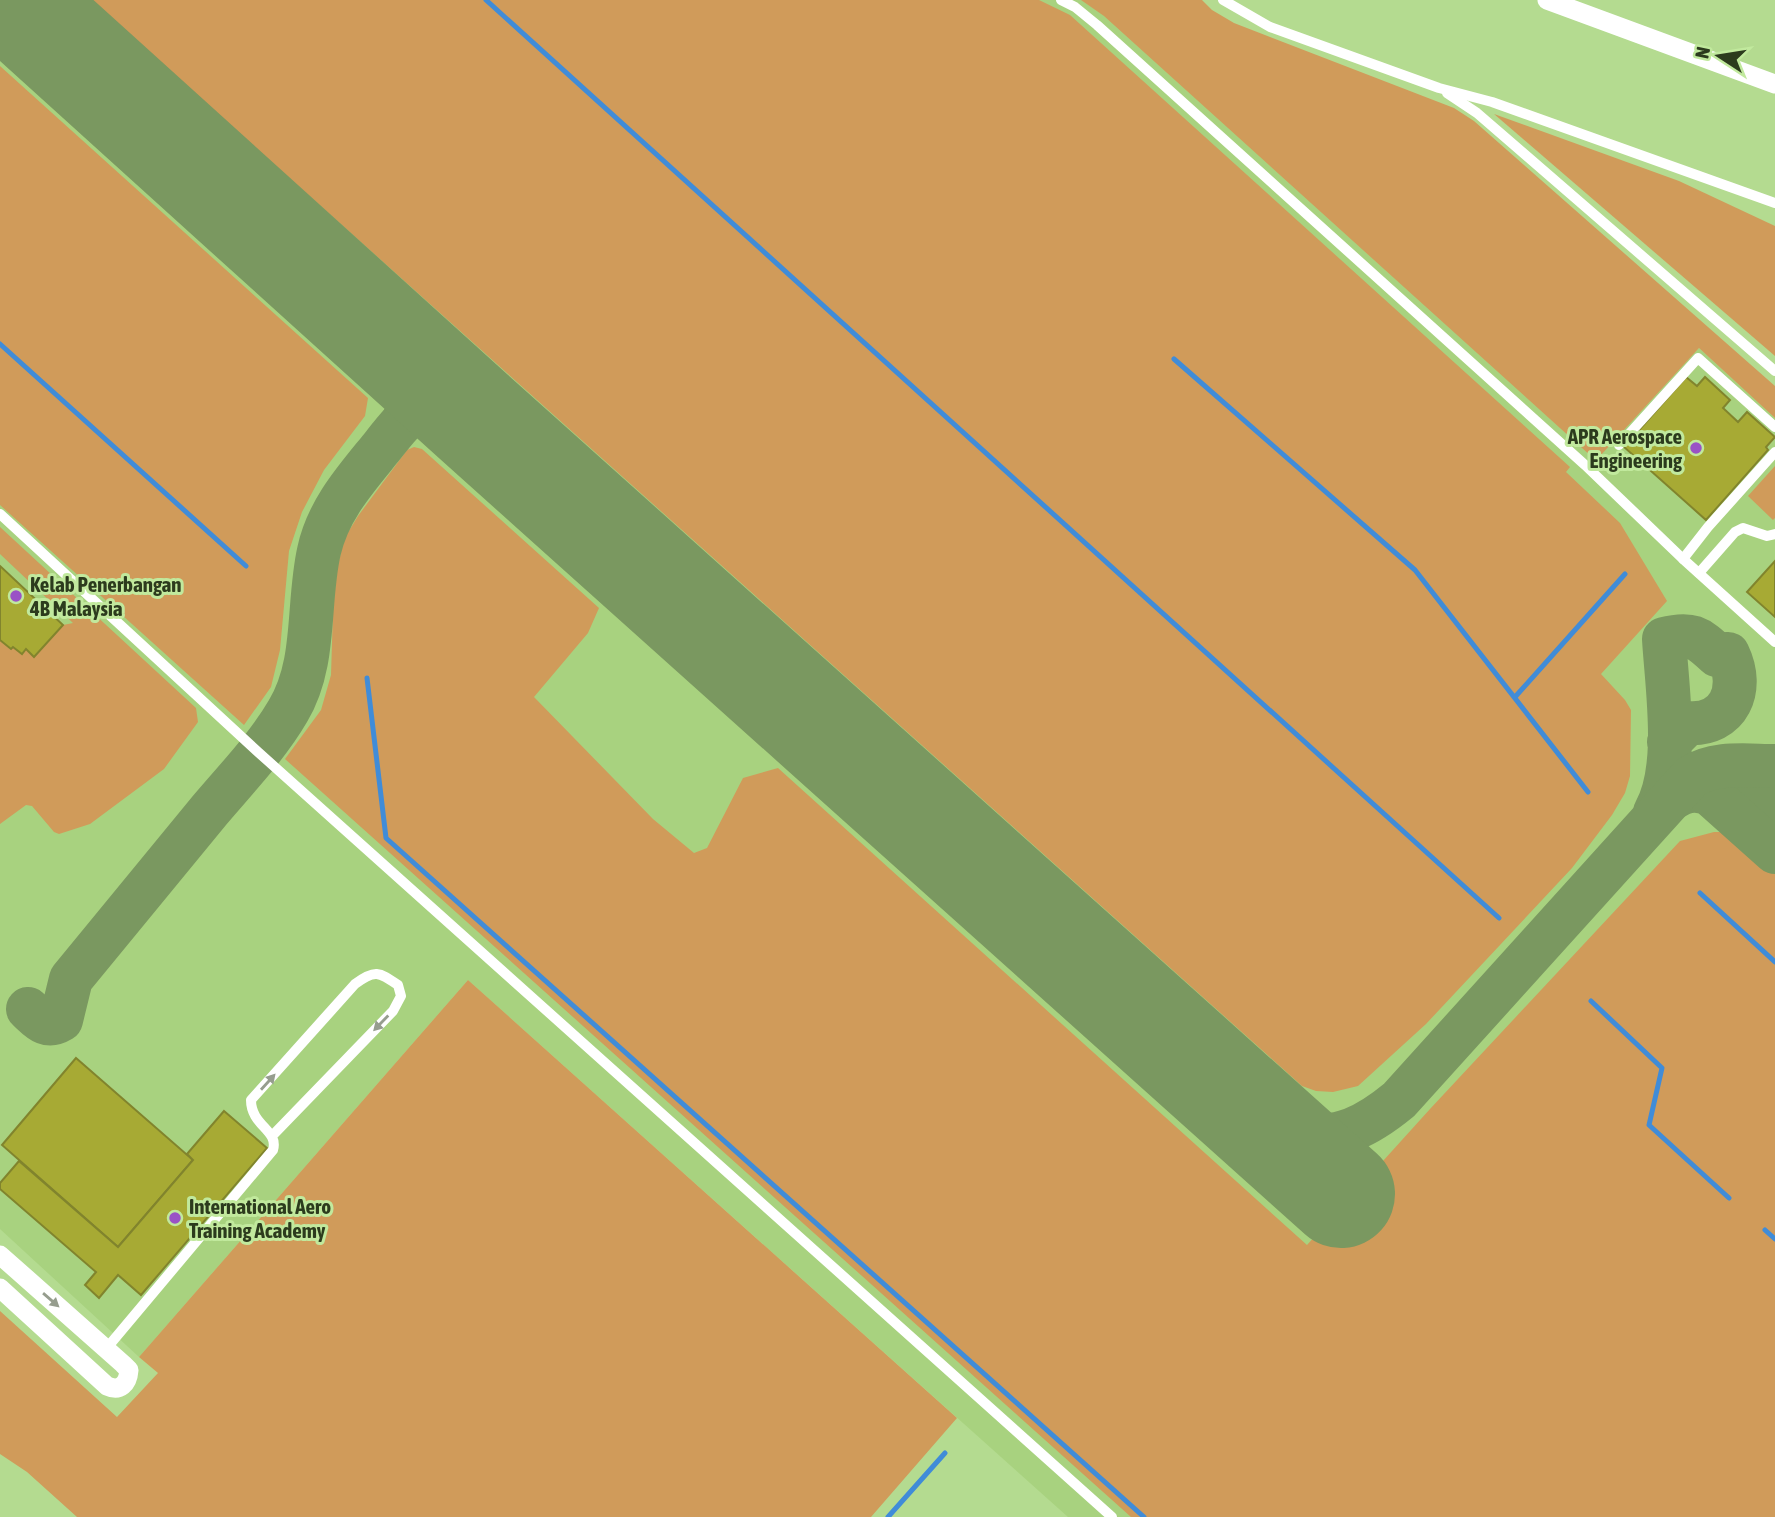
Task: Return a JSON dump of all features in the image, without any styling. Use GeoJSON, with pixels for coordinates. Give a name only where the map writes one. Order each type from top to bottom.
{"type":"FeatureCollection","features":[{"type":"Feature","properties":{"kind":"street"},"geometry":{"type":"LineString","coordinates":[[1547,0],[1775,84]]}},
{"type":"Feature","properties":{"kind":"street"},"geometry":{"type":"LineString","coordinates":[[0,1255],[129,1370],[128,1379],[121,1387],[114,1389],[107,1386],[0,1288]]}},
{"type":"Feature","properties":{"kind":"lane"},"geometry":{"type":"LineString","coordinates":[[1061,0],[1075,7],[1097,25],[1586,465],[1683,559],[1775,642]]}},
{"type":"Feature","properties":{"kind":"lane"},"geometry":{"type":"LineString","coordinates":[[1223,0],[1270,27],[1439,88],[1492,102],[1775,203]]}},
{"type":"Feature","properties":{"kind":"lane"},"geometry":{"type":"LineString","coordinates":[[1439,88],[1477,113],[1775,371]]}},
{"type":"Feature","properties":{"kind":"lane"},"geometry":{"type":"LineString","coordinates":[[1619,445],[1698,358],[1775,427]]}},
{"type":"Feature","properties":{"kind":"lane"},"geometry":{"type":"LineString","coordinates":[[1683,559],[1775,452]]}},
{"type":"Feature","properties":{"kind":"lane"},"geometry":{"type":"LineString","coordinates":[[0,514],[258,752],[1105,1515]]}},
{"type":"Feature","properties":{"kind":"lane"},"geometry":{"type":"LineString","coordinates":[[1699,573],[1735,533],[1743,528],[1767,536],[1775,534]]}},
{"type":"Feature","properties":{"kind":"lane"},"geometry":{"type":"LineString","coordinates":[[106,1349],[268,1158],[275,1143],[272,1136],[256,1121],[251,1111],[251,1100],[355,984],[368,974],[380,973],[398,985],[401,996],[393,1011],[272,1136]]}},
{"type":"Feature","properties":{"kind":"shaded area"},"geometry":{"type":"Polygon","coordinates":[[[0,0],[1093,0],[1600,455],[1699,348],[1775,418],[1775,1517],[1068,1517],[468,980],[139,1357],[0,1229],[0,0]]]}},
{"type":"Feature","properties":{"kind":"shaded area"},"geometry":{"type":"Polygon","coordinates":[[[91,0],[1039,0],[1070,15],[1570,467],[1566,472],[1620,523],[1667,601],[1601,674],[1631,710],[1630,776],[1625,793],[1572,868],[1426,1024],[1358,1086],[1333,1092],[1316,1091],[1302,1086],[91,0]]]}},
{"type":"Feature","properties":{"kind":"shaded area"},"geometry":{"type":"Polygon","coordinates":[[[1081,0],[1202,0],[1212,10],[1234,23],[1454,108],[1474,121],[1775,386],[1775,418],[1699,348],[1601,455],[1592,457],[1104,16],[1081,0]]]}},
{"type":"Feature","properties":{"kind":"shaded area"},"geometry":{"type":"Polygon","coordinates":[[[0,66],[368,398],[365,416],[324,470],[302,512],[289,551],[280,650],[271,687],[244,725],[0,505],[0,66]]]}},
{"type":"Feature","properties":{"kind":"shaded area"},"geometry":{"type":"Polygon","coordinates":[[[1494,114],[1679,181],[1775,226],[1775,356],[1494,114]]]}},
{"type":"Feature","properties":{"kind":"shaded area"},"geometry":{"type":"Polygon","coordinates":[[[414,447],[422,449],[599,608],[588,633],[534,697],[653,819],[694,853],[707,848],[743,778],[778,768],[1307,1245],[1680,841],[1714,832],[1730,832],[1775,874],[1775,1517],[1131,1517],[285,759],[321,710],[331,675],[333,610],[337,569],[344,539],[407,450],[414,447]]]}},
{"type":"Feature","properties":{"kind":"shaded area"},"geometry":{"type":"Polygon","coordinates":[[[1775,466],[1775,518],[1773,520],[1748,496],[1775,466]]]}},
{"type":"Feature","properties":{"kind":"shaded area"},"geometry":{"type":"Polygon","coordinates":[[[0,527],[196,708],[198,722],[164,769],[90,824],[59,834],[54,832],[32,806],[26,805],[0,824],[0,640],[10,649],[13,647],[22,654],[26,649],[34,656],[63,625],[73,623],[0,554],[0,527]]]}},
{"type":"Feature","properties":{"kind":"shaded area"},"geometry":{"type":"Polygon","coordinates":[[[468,980],[957,1418],[871,1517],[77,1517],[27,1472],[0,1454],[0,1311],[117,1417],[158,1373],[139,1357],[468,980]]]}},
{"type":"Feature","properties":{"kind":"building","name":"APR Aerospace Engineering"},"geometry":{"type":"Polygon","coordinates":[[[1686,377],[1697,386],[1705,377],[1730,400],[1723,408],[1738,422],[1747,412],[1775,437],[1766,447],[1768,450],[1706,520],[1624,447],[1686,377]]]}},
{"type":"Feature","properties":{"kind":"building"},"geometry":{"type":"Polygon","coordinates":[[[1775,561],[1775,617],[1747,592],[1775,561]]]}},
{"type":"Feature","properties":{"kind":"building","name":"Kelab Penerbangan 4B Malaysia"},"geometry":{"type":"Polygon","coordinates":[[[0,566],[63,625],[34,657],[26,649],[22,654],[0,640],[0,566]]]}},
{"type":"Feature","properties":{"kind":"building"},"geometry":{"type":"Polygon","coordinates":[[[76,1058],[193,1160],[118,1247],[2,1145],[76,1058]]]}},
{"type":"Feature","properties":{"kind":"building","name":"International Aero Training Academy"},"geometry":{"type":"Polygon","coordinates":[[[224,1111],[267,1148],[141,1295],[118,1275],[99,1298],[85,1285],[96,1272],[0,1189],[0,1183],[19,1161],[118,1247],[193,1160],[187,1154],[224,1111]]]}},
{"type":"Feature","properties":{"kind":"waterway"},"geometry":{"type":"LineString","coordinates":[[486,0],[1499,918]]}},
{"type":"Feature","properties":{"kind":"waterway"},"geometry":{"type":"LineString","coordinates":[[0,344],[246,566]]}},
{"type":"Feature","properties":{"kind":"waterway"},"geometry":{"type":"LineString","coordinates":[[1174,359],[1415,570],[1588,792]]}},
{"type":"Feature","properties":{"kind":"waterway"},"geometry":{"type":"LineString","coordinates":[[1515,697],[1625,574]]}},
{"type":"Feature","properties":{"kind":"waterway"},"geometry":{"type":"LineString","coordinates":[[367,678],[386,838],[1144,1517]]}},
{"type":"Feature","properties":{"kind":"waterway"},"geometry":{"type":"LineString","coordinates":[[1700,893],[1775,962]]}},
{"type":"Feature","properties":{"kind":"waterway"},"geometry":{"type":"LineString","coordinates":[[1591,1001],[1662,1068],[1649,1125],[1729,1198]]}},
{"type":"Feature","properties":{"kind":"waterway"},"geometry":{"type":"LineString","coordinates":[[1765,1230],[1775,1239]]}},
{"type":"Feature","properties":{"kind":"waterway"},"geometry":{"type":"LineString","coordinates":[[888,1517],[945,1453]]}},
{"type":"Feature","properties":{"kind":"taxiway"},"geometry":{"type":"LineString","coordinates":[[399,349],[413,384],[412,401],[404,419]]}},
{"type":"Feature","properties":{"kind":"taxiway"},"geometry":{"type":"LineString","coordinates":[[28,1009],[47,1023],[61,1020],[71,979],[280,724],[297,693],[303,673],[310,633],[315,571],[323,536],[352,484],[402,423],[420,410],[442,408],[474,417]]}},
{"type":"Feature","properties":{"kind":"taxiway"},"geometry":{"type":"LineString","coordinates":[[1655,812],[1663,794],[1670,751],[1670,728],[1669,704],[1664,639],[1688,636],[1699,640],[1717,655],[1728,654],[1733,667],[1734,692],[1723,712],[1702,722],[1688,723],[1669,742]]}},
{"type":"Feature","properties":{"kind":"taxiway"},"geometry":{"type":"LineString","coordinates":[[1225,1089],[1271,1119],[1291,1129],[1310,1134],[1330,1135],[1351,1130],[1373,1119],[1399,1100],[1691,777],[1721,766],[1775,766]]}},
{"type":"Feature","properties":{"kind":"taxiway"},"geometry":{"type":"LineString","coordinates":[[1741,777],[1775,808]]}},
{"type":"Feature","properties":{"kind":"taxiway"},"geometry":{"type":"LineString","coordinates":[[1666,802],[1687,792],[1710,794],[1775,852]]}},
{"type":"Feature","properties":{"kind":"runway"},"geometry":{"type":"LineString","coordinates":[[13,0],[1341,1194]]}},
{"type":"Feature","properties":{"kind":"place","name":"APR Aerospace Engineering"},"geometry":{"type":"Point","coordinates":[1696,448]}},
{"type":"Feature","properties":{"kind":"place","name":"Kelab Penerbangan 4B Malaysia"},"geometry":{"type":"Point","coordinates":[16,596]}},
{"type":"Feature","properties":{"kind":"place","name":"International Aero Training Academy"},"geometry":{"type":"Point","coordinates":[175,1218]}}]}
